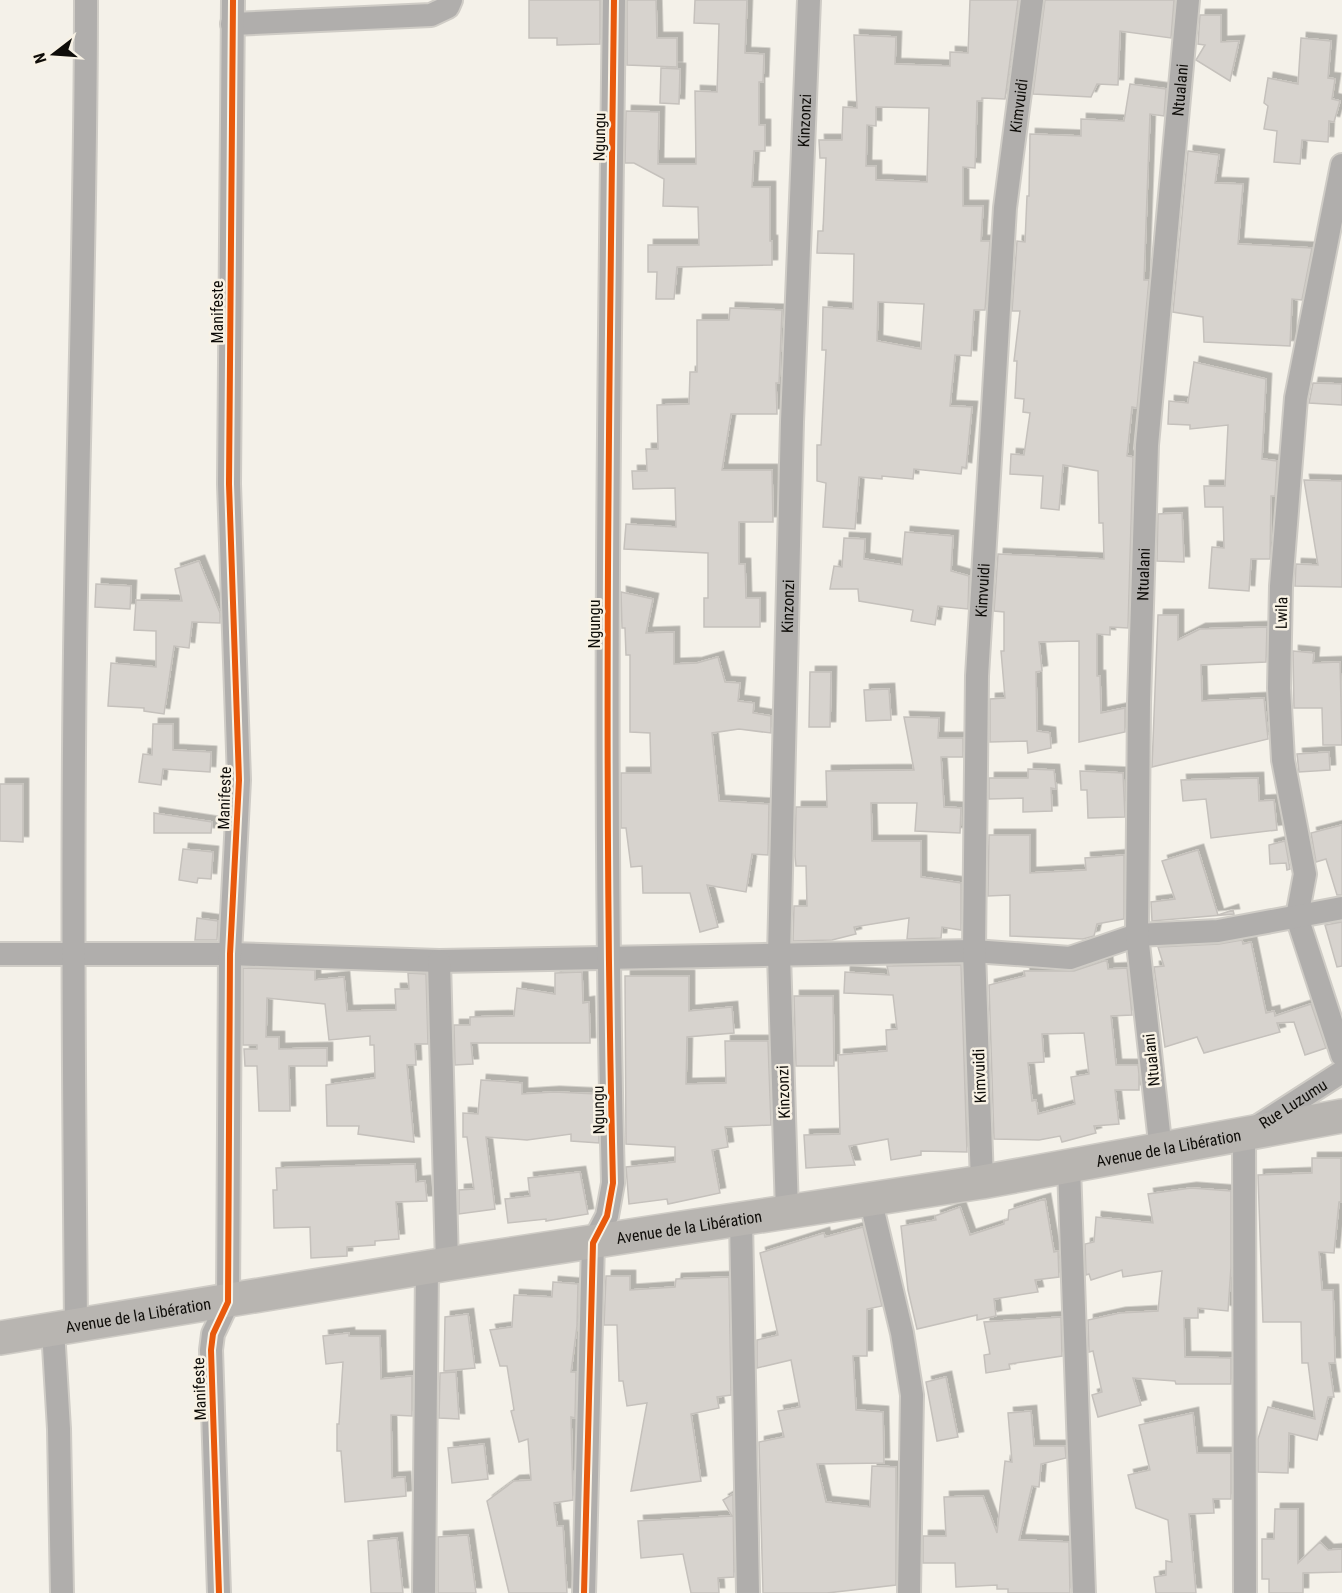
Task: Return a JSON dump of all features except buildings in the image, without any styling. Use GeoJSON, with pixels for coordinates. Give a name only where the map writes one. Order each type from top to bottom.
{"type":"FeatureCollection","features":[{"type":"Feature","properties":{"kind":"highway","name":"Avenue de la Libération"},"geometry":{"type":"LineString","coordinates":[[0,1338],[437,1266],[982,1182],[1342,1116]]}},
{"type":"Feature","properties":{"kind":"street"},"geometry":{"type":"LineString","coordinates":[[62,1593],[59,1429],[64,1328],[73,955],[86,0]]}},
{"type":"Feature","properties":{"kind":"street","name":"Manifeste"},"geometry":{"type":"LineString","coordinates":[[219,1593],[211,1350],[213,1334],[228,1302],[230,954],[239,780],[229,484],[233,0]]}},
{"type":"Feature","properties":{"kind":"street"},"geometry":{"type":"LineString","coordinates":[[232,24],[431,15],[448,7],[451,0]]}},
{"type":"Feature","properties":{"kind":"street","name":"Ngungu"},"geometry":{"type":"LineString","coordinates":[[592,1243],[607,1216],[613,1183],[607,959],[608,443],[614,0]]}},
{"type":"Feature","properties":{"kind":"street","name":"Kinzonzi"},"geometry":{"type":"LineString","coordinates":[[787,1212],[779,955],[792,422],[809,0]]}},
{"type":"Feature","properties":{"kind":"street","name":"Kimvuidi"},"geometry":{"type":"LineString","coordinates":[[982,1182],[974,951],[977,676],[1005,208],[1032,0]]}},
{"type":"Feature","properties":{"kind":"street","name":"Ntualani"},"geometry":{"type":"LineString","coordinates":[[1161,1151],[1137,935],[1139,702],[1148,445],[1188,0]]}},
{"type":"Feature","properties":{"kind":"street","name":"Lwila"},"geometry":{"type":"LineString","coordinates":[[1342,165],[1296,398],[1281,586],[1279,688],[1283,760],[1305,874],[1297,917],[1342,1055]]}},
{"type":"Feature","properties":{"kind":"street"},"geometry":{"type":"LineString","coordinates":[[0,954],[230,954],[439,960],[607,959],[974,951],[1070,958],[1137,935],[1218,931],[1342,908]]}},
{"type":"Feature","properties":{"kind":"street"},"geometry":{"type":"LineString","coordinates":[[424,1593],[437,1266],[439,960]]}},
{"type":"Feature","properties":{"kind":"street","name":"Rue Luzumu"},"geometry":{"type":"LineString","coordinates":[[1244,1135],[1342,1072]]}},
{"type":"Feature","properties":{"kind":"street"},"geometry":{"type":"LineString","coordinates":[[1244,1135],[1245,1593]]}},
{"type":"Feature","properties":{"kind":"street"},"geometry":{"type":"LineString","coordinates":[[1069,1167],[1084,1593]]}},
{"type":"Feature","properties":{"kind":"street"},"geometry":{"type":"LineString","coordinates":[[870,1198],[902,1333],[912,1395],[909,1593]]}},
{"type":"Feature","properties":{"kind":"street"},"geometry":{"type":"LineString","coordinates":[[741,1220],[748,1593]]}},
{"type":"Feature","properties":{"kind":"street"},"geometry":{"type":"LineString","coordinates":[[584,1593],[592,1243]]}},
{"type":"Feature","properties":{"kind":"cycle path"},"geometry":{"type":"LineString","coordinates":[[219,1593],[211,1350],[213,1334],[228,1302],[230,954],[239,780],[229,484],[233,0]]}},
{"type":"Feature","properties":{"kind":"cycle path"},"geometry":{"type":"LineString","coordinates":[[584,1593],[593,1243],[607,1216],[613,1183],[608,739],[614,0]]}}]}
